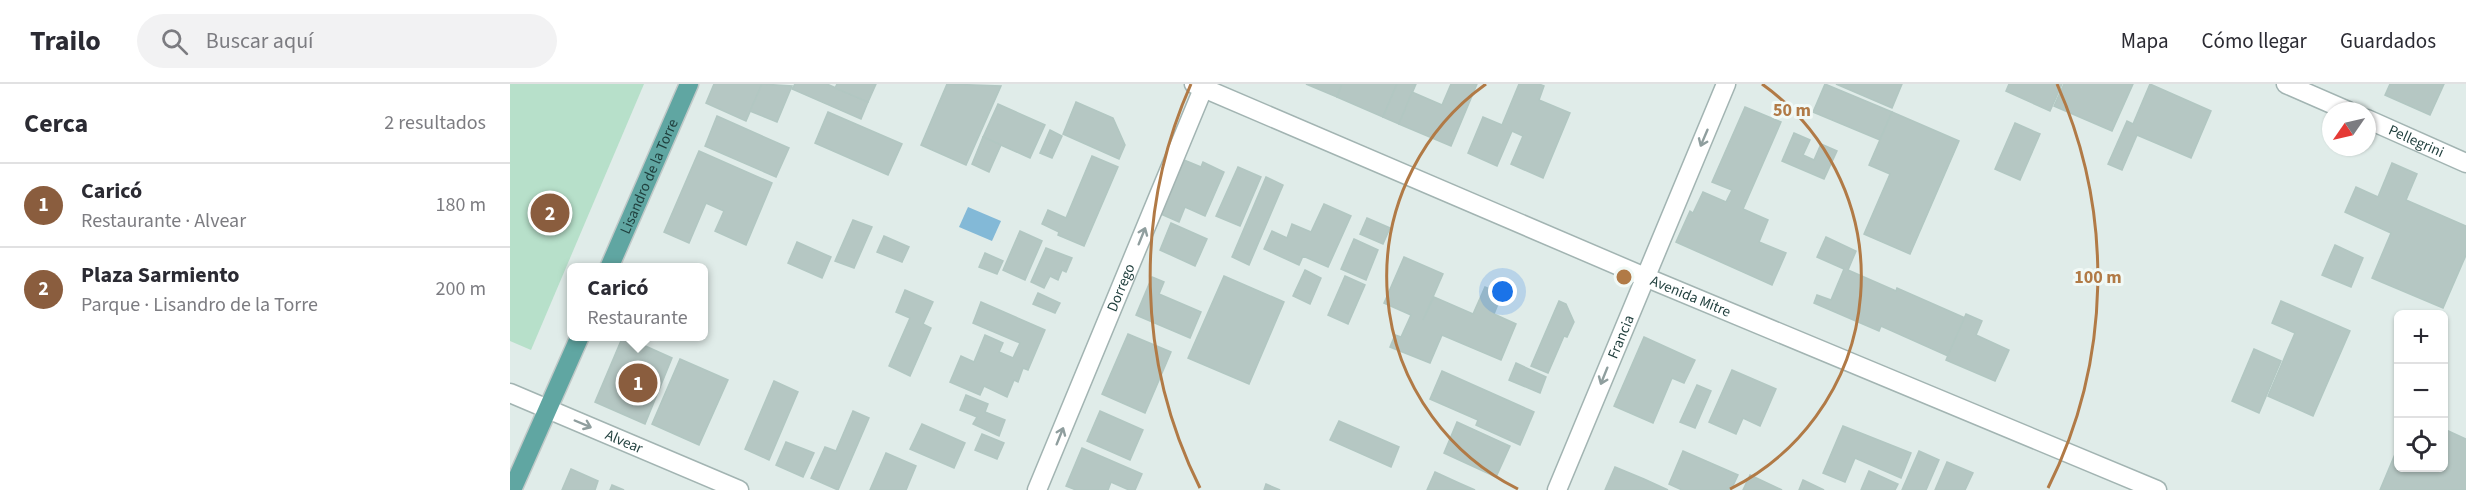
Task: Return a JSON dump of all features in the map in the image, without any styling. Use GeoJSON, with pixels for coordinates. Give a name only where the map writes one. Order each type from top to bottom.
{"type":"FeatureCollection","features":[{"type":"Feature","properties":{"kind":"main road","name":"Lisandro de la Torre"},"geometry":{"type":"LineString","coordinates":[[611,263],[689,84]]}},
{"type":"Feature","properties":{"kind":"main road"},"geometry":{"type":"LineString","coordinates":[[512,490],[577,341]]}},
{"type":"Feature","properties":{"kind":"street","name":"Francia"},"geometry":{"type":"LineString","coordinates":[[1557,490],[1726,84]]}},
{"type":"Feature","properties":{"kind":"street"},"geometry":{"type":"LineString","coordinates":[[2286,84],[2327,102]]}},
{"type":"Feature","properties":{"kind":"street","name":"Avenida Mitre"},"geometry":{"type":"LineString","coordinates":[[1201,85],[1645,277],[2157,490]]}},
{"type":"Feature","properties":{"kind":"street","name":"Dorrego"},"geometry":{"type":"LineString","coordinates":[[1037,490],[1201,85]]}},
{"type":"Feature","properties":{"kind":"street","name":"Pellegrini"},"geometry":{"type":"LineString","coordinates":[[2376,123],[2466,163]]}},
{"type":"Feature","properties":{"kind":"street","name":"Alvear"},"geometry":{"type":"LineString","coordinates":[[510,393],[739,490]]}},
{"type":"Feature","properties":{"kind":"green space"},"geometry":{"type":"Polygon","coordinates":[[[510,84],[644,84],[531,350],[510,341],[510,84]]]}},
{"type":"Feature","properties":{"kind":"water"},"geometry":{"type":"Polygon","coordinates":[[[968,207],[1001,221],[992,241],[959,227],[968,207]]]}},
{"type":"Feature","properties":{"kind":"building"},"geometry":{"type":"Polygon","coordinates":[[[714,84],[762,84],[746,121],[706,103],[714,84]]]}},
{"type":"Feature","properties":{"kind":"building"},"geometry":{"type":"Polygon","coordinates":[[[762,84],[792,86],[777,122],[750,111],[762,84]]]}},
{"type":"Feature","properties":{"kind":"building"},"geometry":{"type":"Polygon","coordinates":[[[795,84],[827,84],[868,102],[861,119],[792,89],[795,84]]]}},
{"type":"Feature","properties":{"kind":"building"},"geometry":{"type":"Polygon","coordinates":[[[837,84],[876,84],[868,102],[835,88],[837,84]]]}},
{"type":"Feature","properties":{"kind":"building"},"geometry":{"type":"Polygon","coordinates":[[[947,84],[1001,86],[966,165],[921,145],[947,84]]]}},
{"type":"Feature","properties":{"kind":"building"},"geometry":{"type":"Polygon","coordinates":[[[1306,84],[1342,84],[1337,97],[1306,84]]]}},
{"type":"Feature","properties":{"kind":"building"},"geometry":{"type":"Polygon","coordinates":[[[1342,84],[1397,84],[1383,117],[1337,97],[1342,84]]]}},
{"type":"Feature","properties":{"kind":"building"},"geometry":{"type":"Polygon","coordinates":[[[1397,84],[1416,84],[1399,124],[1383,117],[1397,84]]]}},
{"type":"Feature","properties":{"kind":"building"},"geometry":{"type":"Polygon","coordinates":[[[1451,84],[1477,84],[1451,146],[1399,124],[1412,92],[1442,105],[1451,84]]]}},
{"type":"Feature","properties":{"kind":"building"},"geometry":{"type":"Polygon","coordinates":[[[1519,84],[1544,86],[1539,100],[1570,113],[1543,178],[1511,164],[1523,136],[1512,131],[1497,166],[1468,153],[1483,117],[1502,125],[1519,84]]]}},
{"type":"Feature","properties":{"kind":"building"},"geometry":{"type":"Polygon","coordinates":[[[1825,84],[1892,112],[1880,140],[1813,112],[1825,84]]]}},
{"type":"Feature","properties":{"kind":"building"},"geometry":{"type":"Polygon","coordinates":[[[1836,84],[1902,84],[1892,108],[1836,84]]]}},
{"type":"Feature","properties":{"kind":"building"},"geometry":{"type":"Polygon","coordinates":[[[2009,84],[2062,84],[2050,111],[2006,91],[2009,84]]]}},
{"type":"Feature","properties":{"kind":"building"},"geometry":{"type":"Polygon","coordinates":[[[2064,84],[2133,84],[2112,131],[2054,106],[2064,84]]]}},
{"type":"Feature","properties":{"kind":"building"},"geometry":{"type":"Polygon","coordinates":[[[2150,84],[2211,111],[2191,158],[2137,135],[2122,170],[2108,164],[2127,121],[2133,124],[2150,84]]]}},
{"type":"Feature","properties":{"kind":"building"},"geometry":{"type":"Polygon","coordinates":[[[2390,84],[2444,84],[2430,115],[2385,95],[2390,84]]]}},
{"type":"Feature","properties":{"kind":"building"},"geometry":{"type":"Polygon","coordinates":[[[1076,102],[1113,118],[1125,145],[1119,159],[1063,134],[1076,102]]]}},
{"type":"Feature","properties":{"kind":"building"},"geometry":{"type":"Polygon","coordinates":[[[998,104],[1045,125],[1030,158],[983,137],[998,104]]]}},
{"type":"Feature","properties":{"kind":"building"},"geometry":{"type":"Polygon","coordinates":[[[1745,107],[1781,122],[1743,209],[1768,220],[1759,242],[1786,253],[1772,285],[1676,242],[1690,211],[1693,213],[1703,192],[1726,202],[1732,190],[1712,182],[1745,107]]]}},
{"type":"Feature","properties":{"kind":"building"},"geometry":{"type":"Polygon","coordinates":[[[828,112],[902,144],[888,175],[815,143],[828,112]]]}},
{"type":"Feature","properties":{"kind":"building"},"geometry":{"type":"Polygon","coordinates":[[[1892,112],[1959,141],[1910,254],[1864,234],[1890,174],[1869,165],[1892,112]]]}},
{"type":"Feature","properties":{"kind":"building"},"geometry":{"type":"Polygon","coordinates":[[[717,116],[789,148],[776,177],[705,146],[717,116]]]}},
{"type":"Feature","properties":{"kind":"building"},"geometry":{"type":"Polygon","coordinates":[[[2015,123],[2040,134],[2020,180],[1995,169],[2015,123]]]}},
{"type":"Feature","properties":{"kind":"building"},"geometry":{"type":"Polygon","coordinates":[[[1050,130],[1062,136],[1052,158],[1040,153],[1050,130]]]}},
{"type":"Feature","properties":{"kind":"building"},"geometry":{"type":"Polygon","coordinates":[[[1794,133],[1810,140],[1803,155],[1814,160],[1821,144],[1837,151],[1824,179],[1782,161],[1794,133]]]}},
{"type":"Feature","properties":{"kind":"building"},"geometry":{"type":"Polygon","coordinates":[[[983,137],[1001,145],[989,172],[972,164],[983,137]]]}},
{"type":"Feature","properties":{"kind":"building"},"geometry":{"type":"Polygon","coordinates":[[[699,151],[772,183],[746,245],[715,231],[724,211],[706,203],[689,243],[664,232],[699,151]]]}},
{"type":"Feature","properties":{"kind":"building"},"geometry":{"type":"Polygon","coordinates":[[[1092,156],[1118,167],[1084,246],[1058,235],[1059,232],[1042,224],[1048,210],[1066,218],[1092,156]]]}},
{"type":"Feature","properties":{"kind":"building"},"geometry":{"type":"Polygon","coordinates":[[[1184,160],[1201,167],[1203,162],[1224,172],[1205,216],[1185,207],[1179,222],[1161,214],[1184,160]]]}},
{"type":"Feature","properties":{"kind":"building"},"geometry":{"type":"Polygon","coordinates":[[[2392,163],[2417,174],[2406,200],[2466,226],[2466,255],[2443,308],[2372,278],[2391,233],[2345,212],[2356,187],[2378,197],[2392,163]]]}},
{"type":"Feature","properties":{"kind":"building"},"geometry":{"type":"Polygon","coordinates":[[[1238,167],[1261,177],[1240,226],[1216,216],[1238,167]]]}},
{"type":"Feature","properties":{"kind":"building"},"geometry":{"type":"Polygon","coordinates":[[[1266,177],[1283,185],[1249,265],[1232,257],[1266,177]]]}},
{"type":"Feature","properties":{"kind":"building"},"geometry":{"type":"Polygon","coordinates":[[[1324,204],[1351,216],[1328,267],[1303,256],[1299,265],[1264,249],[1272,231],[1287,238],[1292,224],[1311,232],[1324,204]]]}},
{"type":"Feature","properties":{"kind":"building"},"geometry":{"type":"Polygon","coordinates":[[[1367,218],[1390,228],[1383,244],[1360,234],[1367,218]]]}},
{"type":"Feature","properties":{"kind":"building"},"geometry":{"type":"Polygon","coordinates":[[[853,220],[872,227],[854,268],[835,261],[853,220]]]}},
{"type":"Feature","properties":{"kind":"building"},"geometry":{"type":"Polygon","coordinates":[[[1171,223],[1207,239],[1195,266],[1160,250],[1171,223]]]}},
{"type":"Feature","properties":{"kind":"building"},"geometry":{"type":"Polygon","coordinates":[[[1020,231],[1042,241],[1025,280],[1003,270],[1020,231]]]}},
{"type":"Feature","properties":{"kind":"building"},"geometry":{"type":"Polygon","coordinates":[[[884,236],[909,247],[902,262],[877,252],[884,236]]]}},
{"type":"Feature","properties":{"kind":"building"},"geometry":{"type":"Polygon","coordinates":[[[1826,237],[1856,251],[1848,270],[1896,291],[1897,288],[1965,318],[1948,356],[1881,326],[1879,331],[1814,303],[1817,295],[1831,300],[1844,269],[1817,257],[1826,237]]]}},
{"type":"Feature","properties":{"kind":"building"},"geometry":{"type":"Polygon","coordinates":[[[1354,239],[1378,250],[1366,280],[1341,269],[1354,239]]]}},
{"type":"Feature","properties":{"kind":"building"},"geometry":{"type":"Polygon","coordinates":[[[797,242],[831,257],[822,278],[788,263],[797,242]]]}},
{"type":"Feature","properties":{"kind":"building"},"geometry":{"type":"Polygon","coordinates":[[[2335,245],[2363,258],[2351,287],[2322,275],[2335,245]]]}},
{"type":"Feature","properties":{"kind":"building"},"geometry":{"type":"Polygon","coordinates":[[[1046,248],[1072,258],[1066,272],[1062,270],[1058,280],[1050,276],[1044,288],[1031,282],[1046,248]]]}},
{"type":"Feature","properties":{"kind":"building"},"geometry":{"type":"Polygon","coordinates":[[[985,253],[1003,261],[997,274],[979,267],[985,253]]]}},
{"type":"Feature","properties":{"kind":"building"},"geometry":{"type":"Polygon","coordinates":[[[1404,257],[1443,274],[1423,320],[1434,297],[1473,314],[1485,287],[1502,294],[1494,314],[1516,324],[1501,360],[1442,335],[1430,363],[1390,347],[1395,335],[1401,337],[1411,315],[1384,303],[1404,257]]]}},
{"type":"Feature","properties":{"kind":"building"},"geometry":{"type":"Polygon","coordinates":[[[1305,270],[1321,278],[1310,304],[1293,296],[1305,270]]]}},
{"type":"Feature","properties":{"kind":"building"},"geometry":{"type":"Polygon","coordinates":[[[1224,276],[1284,302],[1249,384],[1188,358],[1224,276]]]}},
{"type":"Feature","properties":{"kind":"building"},"geometry":{"type":"Polygon","coordinates":[[[1345,276],[1365,285],[1348,324],[1328,315],[1345,276]]]}},
{"type":"Feature","properties":{"kind":"building"},"geometry":{"type":"Polygon","coordinates":[[[1152,277],[1164,282],[1159,294],[1201,312],[1190,338],[1136,315],[1152,277]]]}},
{"type":"Feature","properties":{"kind":"building"},"geometry":{"type":"Polygon","coordinates":[[[905,290],[933,302],[923,324],[931,328],[910,376],[889,366],[910,318],[896,312],[905,290]]]}},
{"type":"Feature","properties":{"kind":"building"},"geometry":{"type":"Polygon","coordinates":[[[1038,293],[1060,303],[1055,313],[1033,304],[1038,293]]]}},
{"type":"Feature","properties":{"kind":"building"},"geometry":{"type":"Polygon","coordinates":[[[1559,301],[1566,304],[1574,322],[1567,337],[1564,336],[1548,373],[1531,366],[1559,301]]]}},
{"type":"Feature","properties":{"kind":"building"},"geometry":{"type":"Polygon","coordinates":[[[2281,301],[2350,331],[2313,416],[2268,396],[2295,333],[2272,323],[2281,301]]]}},
{"type":"Feature","properties":{"kind":"building"},"geometry":{"type":"Polygon","coordinates":[[[981,302],[1045,330],[1028,370],[1023,368],[1018,382],[1014,380],[1007,397],[984,386],[980,395],[950,382],[961,356],[974,362],[985,335],[1003,343],[999,352],[1013,358],[1020,343],[973,323],[981,302]]]}},
{"type":"Feature","properties":{"kind":"building"},"geometry":{"type":"Polygon","coordinates":[[[1966,314],[1982,321],[1976,335],[2009,350],[1995,381],[1946,360],[1966,314]]]}},
{"type":"Feature","properties":{"kind":"building"},"geometry":{"type":"Polygon","coordinates":[[[1128,334],[1171,352],[1145,413],[1102,394],[1128,334]]]}},
{"type":"Feature","properties":{"kind":"building"},"geometry":{"type":"Polygon","coordinates":[[[1644,337],[1695,360],[1684,383],[1672,378],[1653,423],[1614,406],[1644,337]]]}},
{"type":"Feature","properties":{"kind":"building"},"geometry":{"type":"Polygon","coordinates":[[[621,341],[634,341],[672,358],[645,424],[595,402],[621,341]]]}},
{"type":"Feature","properties":{"kind":"building"},"geometry":{"type":"Polygon","coordinates":[[[2254,349],[2281,361],[2259,413],[2232,401],[2254,349]]]}},
{"type":"Feature","properties":{"kind":"building"},"geometry":{"type":"Polygon","coordinates":[[[680,359],[728,380],[699,445],[652,424],[680,359]]]}},
{"type":"Feature","properties":{"kind":"building"},"geometry":{"type":"Polygon","coordinates":[[[1516,363],[1546,377],[1540,393],[1509,380],[1516,363]]]}},
{"type":"Feature","properties":{"kind":"building"},"geometry":{"type":"Polygon","coordinates":[[[1732,370],[1776,389],[1760,426],[1743,418],[1736,434],[1709,422],[1732,370]]]}},
{"type":"Feature","properties":{"kind":"building"},"geometry":{"type":"Polygon","coordinates":[[[1442,371],[1534,412],[1520,445],[1476,425],[1478,420],[1430,399],[1442,371]]]}},
{"type":"Feature","properties":{"kind":"building"},"geometry":{"type":"Polygon","coordinates":[[[774,381],[798,392],[769,460],[745,449],[774,381]]]}},
{"type":"Feature","properties":{"kind":"building"},"geometry":{"type":"Polygon","coordinates":[[[1697,385],[1711,391],[1695,428],[1680,422],[1697,385]]]}},
{"type":"Feature","properties":{"kind":"building"},"geometry":{"type":"Polygon","coordinates":[[[966,395],[988,404],[985,412],[1005,420],[999,436],[973,424],[977,417],[960,410],[966,395]]]}},
{"type":"Feature","properties":{"kind":"building"},"geometry":{"type":"Polygon","coordinates":[[[853,411],[869,418],[838,490],[811,478],[825,447],[836,451],[853,411]]]}},
{"type":"Feature","properties":{"kind":"building"},"geometry":{"type":"Polygon","coordinates":[[[1100,411],[1143,430],[1130,460],[1087,441],[1100,411]]]}},
{"type":"Feature","properties":{"kind":"building"},"geometry":{"type":"Polygon","coordinates":[[[1339,421],[1399,447],[1391,467],[1330,440],[1339,421]]]}},
{"type":"Feature","properties":{"kind":"building"},"geometry":{"type":"Polygon","coordinates":[[[1457,422],[1510,446],[1496,477],[1444,453],[1457,422]]]}},
{"type":"Feature","properties":{"kind":"building"},"geometry":{"type":"Polygon","coordinates":[[[922,424],[965,443],[954,468],[910,449],[922,424]]]}},
{"type":"Feature","properties":{"kind":"building"},"geometry":{"type":"Polygon","coordinates":[[[1843,426],[1911,453],[1901,478],[1855,458],[1845,482],[1823,473],[1843,426]]]}},
{"type":"Feature","properties":{"kind":"building"},"geometry":{"type":"Polygon","coordinates":[[[2448,431],[2466,439],[2466,490],[2380,490],[2394,457],[2394,472],[2448,472],[2448,431]]]}},
{"type":"Feature","properties":{"kind":"building"},"geometry":{"type":"Polygon","coordinates":[[[982,434],[1004,443],[997,459],[975,450],[982,434]]]}},
{"type":"Feature","properties":{"kind":"building"},"geometry":{"type":"Polygon","coordinates":[[[786,442],[814,453],[803,477],[776,465],[786,442]]]}},
{"type":"Feature","properties":{"kind":"building"},"geometry":{"type":"Polygon","coordinates":[[[1082,448],[1142,474],[1135,490],[1129,490],[1111,482],[1108,490],[1076,490],[1066,486],[1082,448]]]}},
{"type":"Feature","properties":{"kind":"building"},"geometry":{"type":"Polygon","coordinates":[[[1683,451],[1738,475],[1731,490],[1682,490],[1669,484],[1683,451]]]}},
{"type":"Feature","properties":{"kind":"building"},"geometry":{"type":"Polygon","coordinates":[[[1919,451],[1939,460],[1926,490],[1902,490],[1919,451]]]}},
{"type":"Feature","properties":{"kind":"building"},"geometry":{"type":"Polygon","coordinates":[[[886,453],[916,466],[906,490],[870,490],[886,453]]]}},
{"type":"Feature","properties":{"kind":"building"},"geometry":{"type":"Polygon","coordinates":[[[1947,462],[1973,473],[1965,490],[1935,490],[1947,462]]]}},
{"type":"Feature","properties":{"kind":"building"},"geometry":{"type":"Polygon","coordinates":[[[1615,467],[1644,479],[1668,490],[1605,490],[1615,467]]]}},
{"type":"Feature","properties":{"kind":"building"},"geometry":{"type":"Polygon","coordinates":[[[571,469],[598,481],[595,490],[562,490],[571,469]]]}},
{"type":"Feature","properties":{"kind":"building"},"geometry":{"type":"Polygon","coordinates":[[[1869,471],[1898,484],[1895,490],[1861,490],[1869,471]]]}},
{"type":"Feature","properties":{"kind":"building"},"geometry":{"type":"Polygon","coordinates":[[[1435,472],[1459,483],[1475,490],[1427,490],[1435,472]]]}},
{"type":"Feature","properties":{"kind":"building"},"geometry":{"type":"Polygon","coordinates":[[[1750,475],[1782,490],[1743,490],[1750,475]]]}},
{"type":"Feature","properties":{"kind":"building"},"geometry":{"type":"Polygon","coordinates":[[[1803,480],[1824,490],[1799,490],[1803,480]]]}},
{"type":"Feature","properties":{"kind":"building"},"geometry":{"type":"Polygon","coordinates":[[[1266,484],[1280,490],[1264,490],[1266,484]]]}},
{"type":"Feature","properties":{"kind":"building"},"geometry":{"type":"Polygon","coordinates":[[[612,485],[624,490],[610,490],[612,485]]]}},
{"type":"Feature","properties":{"kind":"place","name":"Plaza Sarmiento"},"geometry":{"type":"Point","coordinates":[550,213]}},
{"type":"Feature","properties":{"kind":"place","name":"Caricó"},"geometry":{"type":"Point","coordinates":[638,383]}}]}
